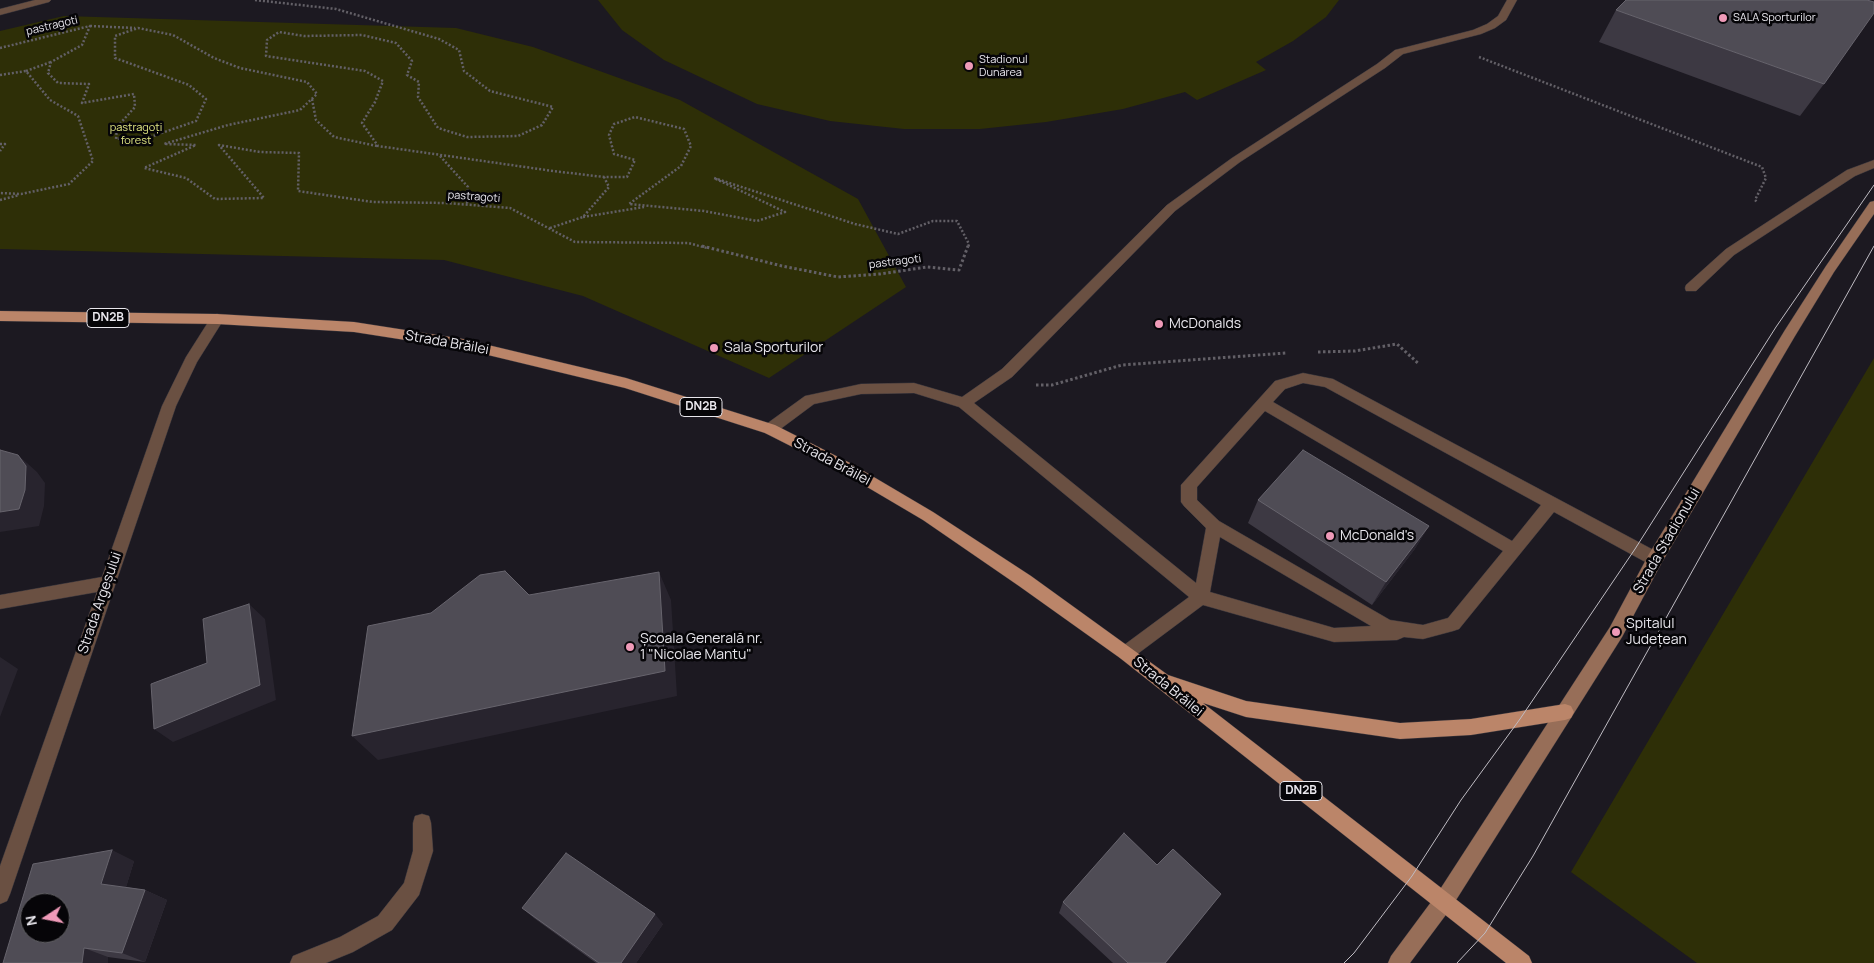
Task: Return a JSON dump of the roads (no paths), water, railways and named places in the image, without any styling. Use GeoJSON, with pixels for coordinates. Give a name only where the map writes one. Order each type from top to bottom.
{"type":"FeatureCollection","features":[{"type":"Feature","properties":{"kind":"main road","name":"Strada Stadionului"},"geometry":{"type":"LineString","coordinates":[[1398,963],[1444,901],[1616,632],[1655,559],[1790,333],[1830,269],[1874,205]]}},
{"type":"Feature","properties":{"kind":"main road","name":"Strada Brăilei"},"geometry":{"type":"LineString","coordinates":[[0,316],[217,319],[354,327],[463,344],[626,383],[770,429],[845,466],[928,516],[1025,581],[1126,653],[1522,963]]}},
{"type":"Feature","properties":{"kind":"main road"},"geometry":{"type":"LineString","coordinates":[[1158,679],[1246,709],[1400,731],[1471,727],[1565,712]]}},
{"type":"Feature","properties":{"kind":"street"},"geometry":{"type":"LineString","coordinates":[[0,12],[46,0]]}},
{"type":"Feature","properties":{"kind":"street"},"geometry":{"type":"LineString","coordinates":[[964,403],[1006,373],[1171,208],[1236,160],[1382,66],[1400,52],[1478,32],[1491,26],[1505,14],[1512,0]]}},
{"type":"Feature","properties":{"kind":"street"},"geometry":{"type":"LineString","coordinates":[[1691,288],[1730,252],[1851,173],[1874,164]]}},
{"type":"Feature","properties":{"kind":"street","name":"Strada Argeșului"},"geometry":{"type":"LineString","coordinates":[[0,894],[169,406],[191,361],[217,319]]}},
{"type":"Feature","properties":{"kind":"street"},"geometry":{"type":"LineString","coordinates":[[1423,632],[1387,627],[1214,526],[1189,502],[1189,485],[1280,385],[1303,378],[1328,383],[1655,559]]}},
{"type":"Feature","properties":{"kind":"street"},"geometry":{"type":"LineString","coordinates":[[770,429],[810,400],[861,389],[914,388],[964,403],[1201,597],[1334,635],[1423,632],[1453,624],[1551,504]]}},
{"type":"Feature","properties":{"kind":"street"},"geometry":{"type":"LineString","coordinates":[[1262,403],[1514,550]]}},
{"type":"Feature","properties":{"kind":"street"},"geometry":{"type":"LineString","coordinates":[[1126,653],[1201,597],[1214,526]]}},
{"type":"Feature","properties":{"kind":"street"},"geometry":{"type":"LineString","coordinates":[[0,602],[107,583]]}},
{"type":"Feature","properties":{"kind":"street"},"geometry":{"type":"LineString","coordinates":[[300,963],[346,945],[385,922],[412,888],[423,851],[422,823]]}},
{"type":"Feature","properties":{"kind":"tram line"},"geometry":{"type":"LineString","coordinates":[[1344,963],[1354,953],[1412,876],[1461,800],[1520,719],[1635,549],[1776,327],[1874,185]]}},
{"type":"Feature","properties":{"kind":"tram line"},"geometry":{"type":"LineString","coordinates":[[1457,963],[1485,933],[1533,856],[1874,246]]}},
{"type":"Feature","properties":{"kind":"place","name":"SALA Sporturilor"},"geometry":{"type":"Point","coordinates":[1723,18]}},
{"type":"Feature","properties":{"kind":"place","name":"Stadionul Dunărea"},"geometry":{"type":"Point","coordinates":[969,66]}},
{"type":"Feature","properties":{"kind":"place","name":"McDonalds"},"geometry":{"type":"Point","coordinates":[1159,324]}},
{"type":"Feature","properties":{"kind":"place","name":"Sala Sporturilor"},"geometry":{"type":"Point","coordinates":[714,348]}},
{"type":"Feature","properties":{"kind":"place","name":"McDonald's"},"geometry":{"type":"Point","coordinates":[1330,536]}},
{"type":"Feature","properties":{"kind":"place","name":"Spitalul Județean"},"geometry":{"type":"Point","coordinates":[1616,632]}},
{"type":"Feature","properties":{"kind":"place","name":"Școala Generală nr. 1 \"Nicolae Mantu\""},"geometry":{"type":"Point","coordinates":[630,647]}},
{"type":"Feature","properties":{"kind":"park label","name":"pastragoți forest"},"geometry":{"type":"Point","coordinates":[136,134]}}]}
